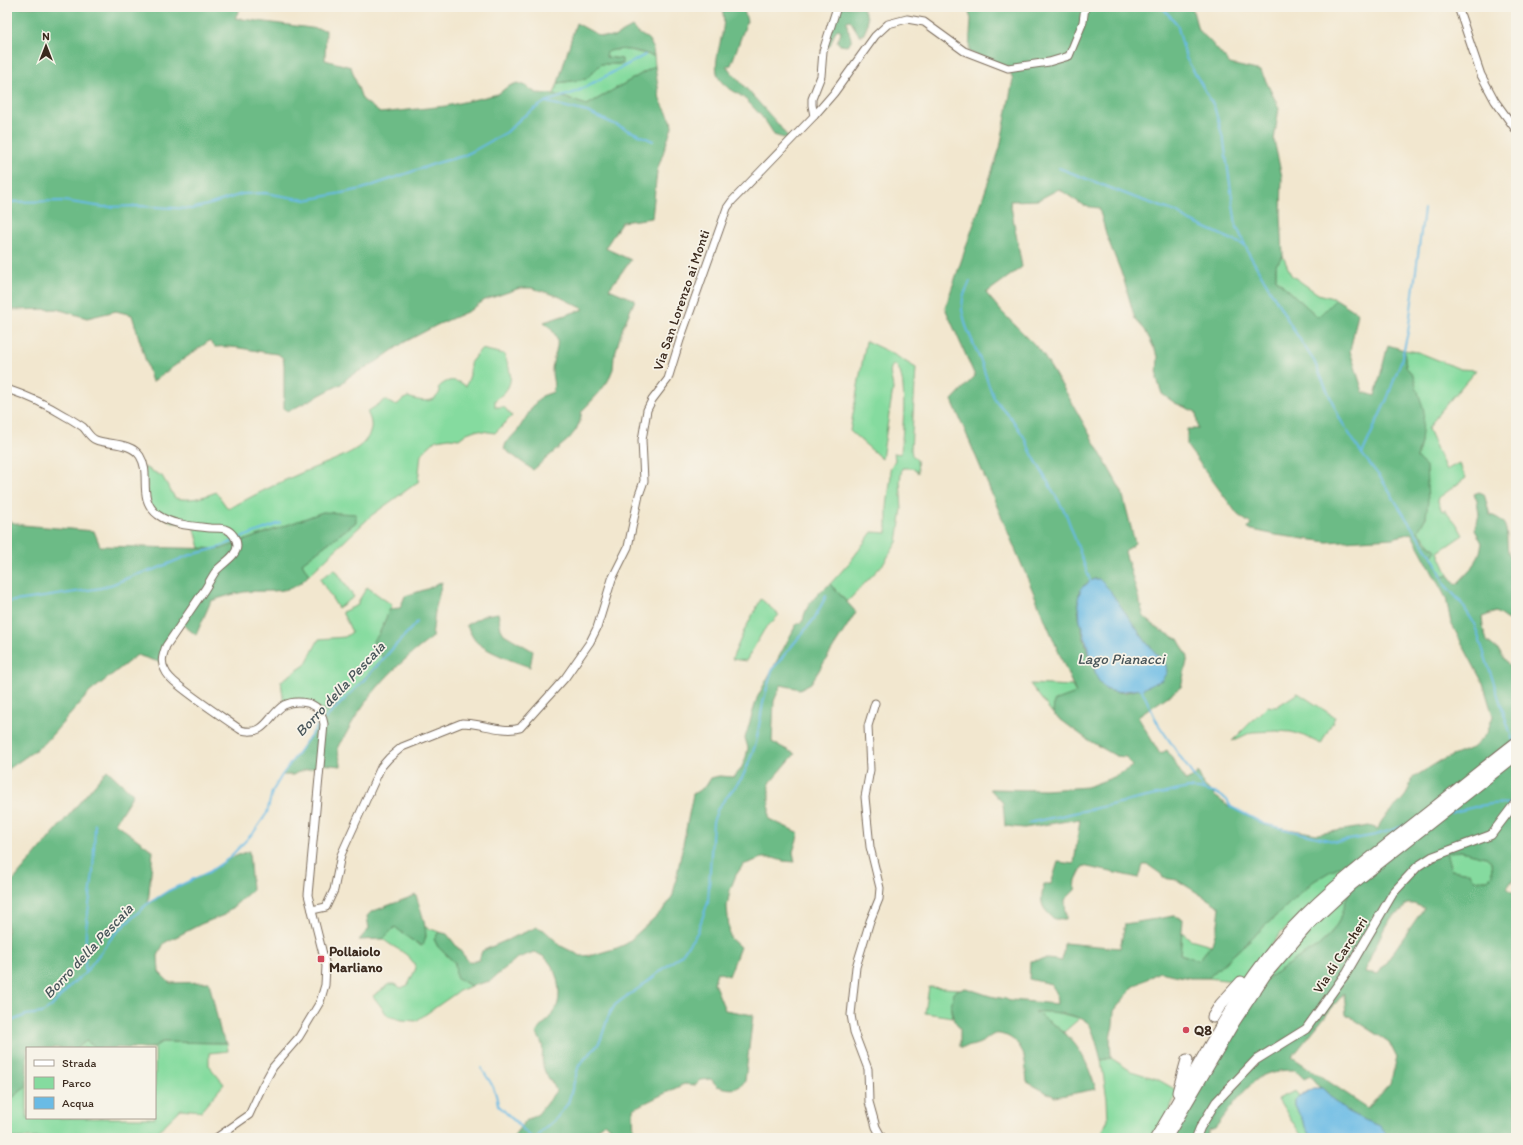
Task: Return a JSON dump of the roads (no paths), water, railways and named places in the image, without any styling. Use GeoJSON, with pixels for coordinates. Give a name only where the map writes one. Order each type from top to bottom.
{"type":"FeatureCollection","features":[{"type":"Feature","properties":{"kind":"highway"},"geometry":{"type":"LineString","coordinates":[[1156,1138],[1240,995],[1278,944],[1327,894],[1360,866],[1516,743]]}},
{"type":"Feature","properties":{"kind":"highway"},"geometry":{"type":"LineString","coordinates":[[1166,1138],[1234,1022],[1266,975],[1309,924],[1351,885],[1516,755]]}},
{"type":"Feature","properties":{"kind":"highway"},"geometry":{"type":"LineString","coordinates":[[1213,1017],[1221,1004],[1235,990],[1281,933],[1300,920]]}},
{"type":"Feature","properties":{"kind":"highway"},"geometry":{"type":"LineString","coordinates":[[1170,1114],[1187,1060]]}},
{"type":"Feature","properties":{"kind":"street"},"geometry":{"type":"LineString","coordinates":[[814,116],[812,99],[821,76],[823,51],[837,7]]}},
{"type":"Feature","properties":{"kind":"street","name":"Via San Lorenzo ai Monti"},"geometry":{"type":"LineString","coordinates":[[312,910],[326,907],[332,896],[341,855],[381,767],[392,755],[402,747],[462,723],[473,723],[513,730],[520,728],[565,678],[590,642],[597,628],[612,579],[628,547],[639,495],[644,481],[642,440],[647,410],[652,400],[668,379],[727,208],[732,201],[814,116],[834,93],[874,36],[888,24],[907,19],[924,22],[968,53],[1008,68],[1022,68],[1069,56],[1083,22],[1085,7]]}},
{"type":"Feature","properties":{"kind":"street"},"geometry":{"type":"LineString","coordinates":[[1458,7],[1480,75],[1495,101],[1516,130]]}},
{"type":"Feature","properties":{"kind":"street"},"geometry":{"type":"LineString","coordinates":[[7,389],[64,415],[84,428],[93,439],[121,444],[140,455],[144,467],[147,502],[151,509],[159,516],[172,522],[190,526],[225,529],[235,537],[237,547],[232,556],[214,573],[207,586],[166,646],[162,657],[162,663],[164,670],[169,677],[200,702],[241,730],[249,732],[264,727],[284,705],[300,702],[313,705],[320,710],[324,724],[308,895],[326,966],[325,985],[320,1002],[299,1037],[273,1068],[249,1115],[216,1138]]}},
{"type":"Feature","properties":{"kind":"street"},"geometry":{"type":"LineString","coordinates":[[875,703],[868,726],[870,770],[865,797],[870,847],[880,888],[879,899],[870,921],[856,967],[850,1015],[854,1032],[868,1069],[869,1102],[876,1127],[882,1138]]}},
{"type":"Feature","properties":{"kind":"street","name":"Via di Carcheri"},"geometry":{"type":"LineString","coordinates":[[1196,1138],[1200,1128],[1216,1102],[1256,1060],[1306,1029],[1347,972],[1393,893],[1418,866],[1432,857],[1491,835],[1516,802]]}},
{"type":"Feature","properties":{"kind":"water","name":"Lago Pianacci"},"geometry":{"type":"Polygon","coordinates":[[[1094,579],[1099,579],[1108,588],[1146,642],[1166,665],[1167,672],[1162,680],[1142,689],[1116,692],[1105,689],[1097,678],[1080,621],[1078,599],[1081,588],[1094,579]]]}},
{"type":"Feature","properties":{"kind":"water"},"geometry":{"type":"Polygon","coordinates":[[[1314,1088],[1322,1088],[1346,1111],[1380,1126],[1389,1138],[1312,1138],[1295,1106],[1295,1100],[1299,1096],[1314,1088]]]}},
{"type":"Feature","properties":{"kind":"waterway"},"geometry":{"type":"LineString","coordinates":[[1162,7],[1177,24],[1186,58],[1214,106],[1224,142],[1236,225],[1249,254],[1314,361],[1340,419],[1362,454],[1380,477],[1436,562],[1445,585],[1460,601],[1474,623],[1513,741]]}},
{"type":"Feature","properties":{"kind":"waterway"},"geometry":{"type":"LineString","coordinates":[[7,202],[64,201],[103,207],[139,206],[191,209],[242,194],[265,193],[306,200],[362,189],[437,163],[463,156],[507,132],[521,118],[545,102],[576,92],[645,55]]}},
{"type":"Feature","properties":{"kind":"waterway"},"geometry":{"type":"LineString","coordinates":[[546,102],[587,112],[653,141]]}},
{"type":"Feature","properties":{"kind":"waterway"},"geometry":{"type":"LineString","coordinates":[[1059,168],[1176,212],[1190,221],[1244,245]]}},
{"type":"Feature","properties":{"kind":"waterway"},"geometry":{"type":"LineString","coordinates":[[1362,454],[1387,399],[1401,361],[1408,332],[1424,209]]}},
{"type":"Feature","properties":{"kind":"waterway"},"geometry":{"type":"LineString","coordinates":[[970,281],[963,297],[962,310],[966,326],[982,364],[989,386],[995,400],[1012,419],[1024,437],[1066,514],[1091,583]]}},
{"type":"Feature","properties":{"kind":"waterway"},"geometry":{"type":"LineString","coordinates":[[238,539],[280,523]]}},
{"type":"Feature","properties":{"kind":"waterway"},"geometry":{"type":"LineString","coordinates":[[7,602],[101,588],[156,569],[187,556],[217,548],[234,541]]}},
{"type":"Feature","properties":{"kind":"waterway"},"geometry":{"type":"LineString","coordinates":[[537,1138],[541,1132],[556,1119],[568,1103],[579,1065],[597,1046],[601,1039],[608,1017],[615,1005],[642,986],[682,954],[697,933],[708,902],[713,822],[718,808],[742,778],[748,765],[756,743],[763,703],[772,670],[814,619],[826,596]]}},
{"type":"Feature","properties":{"kind":"waterway","name":"Borro della Pescaia"},"geometry":{"type":"LineString","coordinates":[[325,719],[363,681],[417,622]]}},
{"type":"Feature","properties":{"kind":"waterway"},"geometry":{"type":"LineString","coordinates":[[1140,686],[1158,724],[1192,774],[1205,790]]}},
{"type":"Feature","properties":{"kind":"waterway","name":"Borro della Pescaia"},"geometry":{"type":"LineString","coordinates":[[7,1023],[26,1015],[42,1013],[50,1008],[71,985],[85,973],[113,936],[146,905],[168,891],[209,872],[228,859],[254,832],[267,813],[272,792],[282,775],[318,725],[322,722]]}},
{"type":"Feature","properties":{"kind":"waterway"},"geometry":{"type":"LineString","coordinates":[[1028,823],[1188,788],[1218,794],[1227,800],[1231,807],[1264,824],[1337,842],[1376,835],[1404,826]]}},
{"type":"Feature","properties":{"kind":"waterway"},"geometry":{"type":"LineString","coordinates":[[1450,813],[1473,807],[1511,804]]}},
{"type":"Feature","properties":{"kind":"waterway"},"geometry":{"type":"LineString","coordinates":[[85,971],[86,929],[93,873],[95,824]]}},
{"type":"Feature","properties":{"kind":"waterway"},"geometry":{"type":"LineString","coordinates":[[481,1068],[490,1081],[498,1105],[532,1138]]}},
{"type":"Feature","properties":{"kind":"place","name":"Pollaiolo Marliano"},"geometry":{"type":"Point","coordinates":[321,959]}},
{"type":"Feature","properties":{"kind":"place","name":"Q8"},"geometry":{"type":"Point","coordinates":[1186,1030]}}]}
